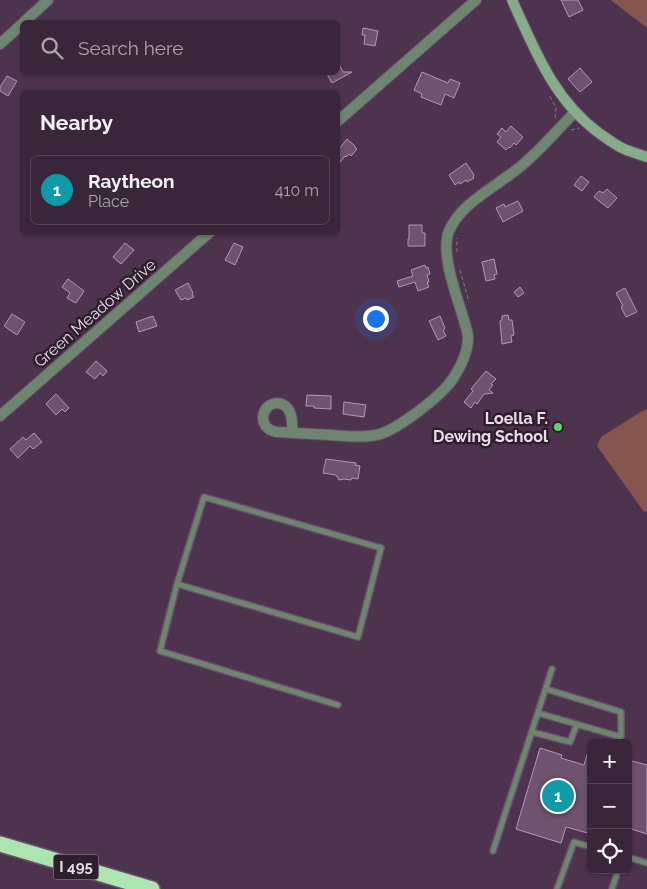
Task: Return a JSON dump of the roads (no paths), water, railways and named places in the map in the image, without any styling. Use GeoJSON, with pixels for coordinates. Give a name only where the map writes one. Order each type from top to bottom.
{"type":"FeatureCollection","features":[{"type":"Feature","properties":{"kind":"highway","name":"I 495"},"geometry":{"type":"LineString","coordinates":[[0,844],[152,889]]}},
{"type":"Feature","properties":{"kind":"main road"},"geometry":{"type":"LineString","coordinates":[[512,0],[546,73],[559,93],[575,112],[586,123],[621,148],[647,157]]}},
{"type":"Feature","properties":{"kind":"street"},"geometry":{"type":"LineString","coordinates":[[26,20],[48,0]]}},
{"type":"Feature","properties":{"kind":"street"},"geometry":{"type":"LineString","coordinates":[[340,119],[476,0]]}},
{"type":"Feature","properties":{"kind":"street"},"geometry":{"type":"LineString","coordinates":[[0,44],[20,26]]}},
{"type":"Feature","properties":{"kind":"street"},"geometry":{"type":"LineString","coordinates":[[292,433],[352,436],[377,435],[411,417],[452,381],[464,359],[468,338],[447,256],[446,239],[449,230],[466,207],[522,166],[575,112]]}},
{"type":"Feature","properties":{"kind":"street","name":"Green Meadow Drive"},"geometry":{"type":"LineString","coordinates":[[0,416],[207,235]]}},
{"type":"Feature","properties":{"kind":"lane"},"geometry":{"type":"LineString","coordinates":[[177,584],[358,636],[381,548],[204,497],[177,584],[160,650],[338,705]]}},
{"type":"Feature","properties":{"kind":"lane"},"geometry":{"type":"LineString","coordinates":[[493,851],[552,669]]}},
{"type":"Feature","properties":{"kind":"lane"},"geometry":{"type":"LineString","coordinates":[[538,713],[621,737],[621,712],[546,689]]}},
{"type":"Feature","properties":{"kind":"lane"},"geometry":{"type":"LineString","coordinates":[[532,732],[570,742],[577,724]]}},
{"type":"Feature","properties":{"kind":"lane"},"geometry":{"type":"LineString","coordinates":[[557,889],[574,842],[587,846]]}},
{"type":"Feature","properties":{"kind":"lane"},"geometry":{"type":"LineString","coordinates":[[632,858],[647,863]]}},
{"type":"Feature","properties":{"kind":"lane"},"geometry":{"type":"LineString","coordinates":[[612,889],[617,874]]}},
{"type":"Feature","properties":{"kind":"place","name":"Loella F. Dewing School"},"geometry":{"type":"Point","coordinates":[558,427]}},
{"type":"Feature","properties":{"kind":"place","name":"Raytheon"},"geometry":{"type":"Point","coordinates":[558,796]}}]}
